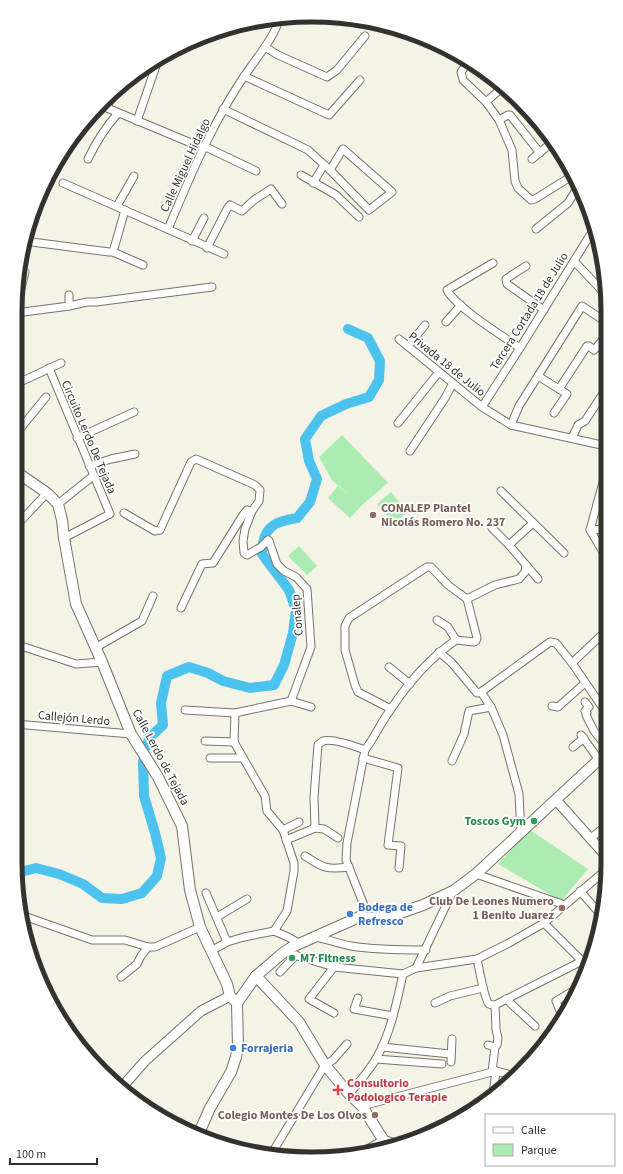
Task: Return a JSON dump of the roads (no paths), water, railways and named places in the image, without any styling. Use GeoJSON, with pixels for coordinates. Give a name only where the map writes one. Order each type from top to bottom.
{"type":"FeatureCollection","features":[{"type":"Feature","properties":{"kind":"main road"},"geometry":{"type":"LineString","coordinates":[[22,476],[47,493],[58,504]]}},
{"type":"Feature","properties":{"kind":"main road","name":"Calle Lerdo de Tejada"},"geometry":{"type":"LineString","coordinates":[[58,504],[76,604],[102,662],[131,734],[158,777],[182,826],[190,890],[200,927],[234,1000],[238,1046],[236,1057],[231,1072],[210,1108],[200,1130]]}},
{"type":"Feature","properties":{"kind":"main road"},"geometry":{"type":"LineString","coordinates":[[234,1000],[256,976],[284,952],[300,944],[357,918],[389,917],[423,905],[453,891],[476,874],[599,760]]}},
{"type":"Feature","properties":{"kind":"main road"},"geometry":{"type":"LineString","coordinates":[[256,976],[299,1022],[325,1065],[349,1094],[362,1106],[389,1141]]}},
{"type":"Feature","properties":{"kind":"street","name":"Calle Miguel Hidalgo"},"geometry":{"type":"LineString","coordinates":[[63,183],[168,229],[203,148],[223,109],[265,47],[278,24]]}},
{"type":"Feature","properties":{"kind":"street"},"geometry":{"type":"LineString","coordinates":[[265,47],[278,56],[327,77],[337,70],[365,36]]}},
{"type":"Feature","properties":{"kind":"street"},"geometry":{"type":"LineString","coordinates":[[464,66],[461,72],[463,80],[486,102],[499,120],[512,150],[515,180],[518,188],[531,200],[568,178]]}},
{"type":"Feature","properties":{"kind":"street"},"geometry":{"type":"LineString","coordinates":[[137,121],[155,68]]}},
{"type":"Feature","properties":{"kind":"street"},"geometry":{"type":"LineString","coordinates":[[244,76],[329,114],[360,80]]}},
{"type":"Feature","properties":{"kind":"street"},"geometry":{"type":"LineString","coordinates":[[486,102],[498,91]]}},
{"type":"Feature","properties":{"kind":"street"},"geometry":{"type":"LineString","coordinates":[[108,108],[203,148],[208,148],[256,171]]}},
{"type":"Feature","properties":{"kind":"street"},"geometry":{"type":"LineString","coordinates":[[223,109],[308,150],[327,167],[369,210],[392,192],[343,149],[327,167],[313,183]]}},
{"type":"Feature","properties":{"kind":"street"},"geometry":{"type":"LineString","coordinates":[[88,159],[99,137],[118,113]]}},
{"type":"Feature","properties":{"kind":"street"},"geometry":{"type":"LineString","coordinates":[[499,120],[508,114],[510,115],[540,153]]}},
{"type":"Feature","properties":{"kind":"street"},"geometry":{"type":"LineString","coordinates":[[532,159],[549,146]]}},
{"type":"Feature","properties":{"kind":"street"},"geometry":{"type":"LineString","coordinates":[[301,175],[336,195],[359,217]]}},
{"type":"Feature","properties":{"kind":"street"},"geometry":{"type":"LineString","coordinates":[[117,206],[134,176]]}},
{"type":"Feature","properties":{"kind":"street"},"geometry":{"type":"LineString","coordinates":[[207,248],[230,205],[242,211],[254,200],[271,190],[282,204]]}},
{"type":"Feature","properties":{"kind":"street"},"geometry":{"type":"LineString","coordinates":[[536,229],[568,203],[575,192]]}},
{"type":"Feature","properties":{"kind":"street"},"geometry":{"type":"LineString","coordinates":[[113,252],[125,210]]}},
{"type":"Feature","properties":{"kind":"street"},"geometry":{"type":"LineString","coordinates":[[192,241],[204,218]]}},
{"type":"Feature","properties":{"kind":"street"},"geometry":{"type":"LineString","coordinates":[[168,229],[207,248],[224,254]]}},
{"type":"Feature","properties":{"kind":"street","name":"Tercera Cortada 18 de Julio"},"geometry":{"type":"LineString","coordinates":[[482,407],[590,235]]}},
{"type":"Feature","properties":{"kind":"street"},"geometry":{"type":"LineString","coordinates":[[31,242],[113,252],[143,265]]}},
{"type":"Feature","properties":{"kind":"street"},"geometry":{"type":"LineString","coordinates":[[574,261],[600,288]]}},
{"type":"Feature","properties":{"kind":"street"},"geometry":{"type":"LineString","coordinates":[[493,263],[447,290],[450,296],[474,316],[520,348]]}},
{"type":"Feature","properties":{"kind":"street"},"geometry":{"type":"LineString","coordinates":[[526,266],[506,279],[507,284],[544,310]]}},
{"type":"Feature","properties":{"kind":"street"},"geometry":{"type":"LineString","coordinates":[[24,277],[25,272]]}},
{"type":"Feature","properties":{"kind":"street"},"geometry":{"type":"LineString","coordinates":[[22,312],[67,307],[87,302],[212,287]]}},
{"type":"Feature","properties":{"kind":"street"},"geometry":{"type":"LineString","coordinates":[[67,307],[69,295]]}},
{"type":"Feature","properties":{"kind":"street"},"geometry":{"type":"LineString","coordinates":[[446,322],[462,305]]}},
{"type":"Feature","properties":{"kind":"street"},"geometry":{"type":"LineString","coordinates":[[511,425],[519,406],[582,306],[601,319]]}},
{"type":"Feature","properties":{"kind":"street"},"geometry":{"type":"LineString","coordinates":[[408,346],[425,325]]}},
{"type":"Feature","properties":{"kind":"street","name":"Privada 18 de Julio"},"geometry":{"type":"LineString","coordinates":[[399,339],[482,407],[511,425],[601,445]]}},
{"type":"Feature","properties":{"kind":"street"},"geometry":{"type":"LineString","coordinates":[[559,389],[587,346],[594,350],[601,342]]}},
{"type":"Feature","properties":{"kind":"street","name":"Circuito Lerdo De Tejada"},"geometry":{"type":"LineString","coordinates":[[22,381],[61,363]]}},
{"type":"Feature","properties":{"kind":"street","name":"Circuito Lerdo De Tejada"},"geometry":{"type":"LineString","coordinates":[[49,368],[110,514],[64,538]]}},
{"type":"Feature","properties":{"kind":"street"},"geometry":{"type":"LineString","coordinates":[[398,423],[439,372]]}},
{"type":"Feature","properties":{"kind":"street"},"geometry":{"type":"LineString","coordinates":[[538,376],[567,394],[554,413]]}},
{"type":"Feature","properties":{"kind":"street"},"geometry":{"type":"LineString","coordinates":[[410,450],[446,398],[453,383]]}},
{"type":"Feature","properties":{"kind":"street"},"geometry":{"type":"LineString","coordinates":[[22,427],[46,397]]}},
{"type":"Feature","properties":{"kind":"street"},"geometry":{"type":"LineString","coordinates":[[572,438],[578,425],[585,421],[601,397]]}},
{"type":"Feature","properties":{"kind":"street"},"geometry":{"type":"LineString","coordinates":[[77,438],[134,412]]}},
{"type":"Feature","properties":{"kind":"street"},"geometry":{"type":"LineString","coordinates":[[89,466],[135,454]]}},
{"type":"Feature","properties":{"kind":"street","name":"Conalep"},"geometry":{"type":"LineString","coordinates":[[124,514],[155,531],[160,530],[191,462],[196,459],[254,485],[260,490],[259,501],[252,511],[244,529],[244,553],[247,554],[261,547],[269,540],[277,564],[284,571],[296,577],[307,589],[311,647],[291,701]]}},
{"type":"Feature","properties":{"kind":"street"},"geometry":{"type":"LineString","coordinates":[[58,504],[93,476]]}},
{"type":"Feature","properties":{"kind":"street"},"geometry":{"type":"LineString","coordinates":[[601,489],[590,530],[601,549]]}},
{"type":"Feature","properties":{"kind":"street"},"geometry":{"type":"LineString","coordinates":[[501,491],[564,553]]}},
{"type":"Feature","properties":{"kind":"street"},"geometry":{"type":"LineString","coordinates":[[22,520],[47,493]]}},
{"type":"Feature","properties":{"kind":"street"},"geometry":{"type":"LineString","coordinates":[[181,608],[202,564],[212,562],[243,515],[247,510],[252,511]]}},
{"type":"Feature","properties":{"kind":"street"},"geometry":{"type":"LineString","coordinates":[[509,545],[533,523]]}},
{"type":"Feature","properties":{"kind":"street"},"geometry":{"type":"LineString","coordinates":[[492,528],[509,545],[538,579]]}},
{"type":"Feature","properties":{"kind":"street"},"geometry":{"type":"LineString","coordinates":[[590,530],[601,529]]}},
{"type":"Feature","properties":{"kind":"street"},"geometry":{"type":"LineString","coordinates":[[467,599],[495,585],[519,579],[525,572],[526,565]]}},
{"type":"Feature","properties":{"kind":"street"},"geometry":{"type":"LineString","coordinates":[[357,918],[365,908],[346,860],[347,843],[364,754],[390,709],[439,652],[456,640],[474,642],[477,638],[467,599],[448,585],[431,567],[427,567],[349,618],[345,626],[345,650],[358,692],[390,709]]}},
{"type":"Feature","properties":{"kind":"street"},"geometry":{"type":"LineString","coordinates":[[95,648],[142,621],[154,596]]}},
{"type":"Feature","properties":{"kind":"street"},"geometry":{"type":"LineString","coordinates":[[437,620],[448,627],[456,640]]}},
{"type":"Feature","properties":{"kind":"street"},"geometry":{"type":"LineString","coordinates":[[572,663],[601,636]]}},
{"type":"Feature","properties":{"kind":"street"},"geometry":{"type":"LineString","coordinates":[[439,652],[452,663],[477,693],[481,692],[550,642],[556,643],[572,663],[601,706]]}},
{"type":"Feature","properties":{"kind":"street"},"geometry":{"type":"LineString","coordinates":[[22,646],[76,664],[102,662]]}},
{"type":"Feature","properties":{"kind":"street"},"geometry":{"type":"LineString","coordinates":[[389,667],[410,684]]}},
{"type":"Feature","properties":{"kind":"street"},"geometry":{"type":"LineString","coordinates":[[552,706],[558,707],[585,683]]}},
{"type":"Feature","properties":{"kind":"street"},"geometry":{"type":"LineString","coordinates":[[481,692],[491,707],[503,735],[519,794],[521,833]]}},
{"type":"Feature","properties":{"kind":"street"},"geometry":{"type":"LineString","coordinates":[[185,710],[234,713],[291,701],[311,707]]}},
{"type":"Feature","properties":{"kind":"street"},"geometry":{"type":"LineString","coordinates":[[585,702],[589,707],[585,711],[587,713],[586,715],[594,731],[601,740]]}},
{"type":"Feature","properties":{"kind":"street"},"geometry":{"type":"LineString","coordinates":[[452,761],[464,734],[469,711],[491,707]]}},
{"type":"Feature","properties":{"kind":"street"},"geometry":{"type":"LineString","coordinates":[[234,713],[234,742],[265,796],[267,811],[283,830],[294,863],[287,911],[274,931]]}},
{"type":"Feature","properties":{"kind":"street","name":"Callejón Lerdo"},"geometry":{"type":"LineString","coordinates":[[22,725],[131,734]]}},
{"type":"Feature","properties":{"kind":"street"},"geometry":{"type":"LineString","coordinates":[[573,747],[582,737],[587,750],[599,760]]}},
{"type":"Feature","properties":{"kind":"street"},"geometry":{"type":"LineString","coordinates":[[315,828],[314,797],[318,745],[322,741],[329,740],[358,747],[364,754],[398,768],[388,845],[401,846],[399,868]]}},
{"type":"Feature","properties":{"kind":"street"},"geometry":{"type":"LineString","coordinates":[[205,741],[234,742]]}},
{"type":"Feature","properties":{"kind":"street"},"geometry":{"type":"LineString","coordinates":[[210,758],[243,758]]}},
{"type":"Feature","properties":{"kind":"street"},"geometry":{"type":"LineString","coordinates":[[556,800],[601,851]]}},
{"type":"Feature","properties":{"kind":"street"},"geometry":{"type":"LineString","coordinates":[[283,830],[300,822]]}},
{"type":"Feature","properties":{"kind":"street"},"geometry":{"type":"LineString","coordinates":[[286,840],[315,828],[324,829],[338,838]]}},
{"type":"Feature","properties":{"kind":"street"},"geometry":{"type":"LineString","coordinates":[[590,839],[601,830]]}},
{"type":"Feature","properties":{"kind":"street"},"geometry":{"type":"LineString","coordinates":[[305,856],[325,868],[333,869],[349,867]]}},
{"type":"Feature","properties":{"kind":"street"},"geometry":{"type":"LineString","coordinates":[[476,874],[565,904]]}},
{"type":"Feature","properties":{"kind":"street"},"geometry":{"type":"LineString","coordinates":[[284,952],[334,967],[403,974],[416,968],[477,959],[544,923],[600,874]]}},
{"type":"Feature","properties":{"kind":"street"},"geometry":{"type":"LineString","coordinates":[[416,968],[426,950],[453,891]]}},
{"type":"Feature","properties":{"kind":"street"},"geometry":{"type":"LineString","coordinates":[[580,891],[597,910]]}},
{"type":"Feature","properties":{"kind":"street"},"geometry":{"type":"LineString","coordinates":[[206,893],[227,942]]}},
{"type":"Feature","properties":{"kind":"street"},"geometry":{"type":"LineString","coordinates":[[217,917],[247,899]]}},
{"type":"Feature","properties":{"kind":"street"},"geometry":{"type":"LineString","coordinates":[[28,917],[92,940],[125,940],[148,947],[155,947],[200,927]]}},
{"type":"Feature","properties":{"kind":"street"},"geometry":{"type":"LineString","coordinates":[[544,923],[583,963]]}},
{"type":"Feature","properties":{"kind":"street"},"geometry":{"type":"LineString","coordinates":[[212,951],[227,942],[274,931],[300,944]]}},
{"type":"Feature","properties":{"kind":"street"},"geometry":{"type":"LineString","coordinates":[[315,937],[351,946],[393,950],[426,950]]}},
{"type":"Feature","properties":{"kind":"street"},"geometry":{"type":"LineString","coordinates":[[121,977],[137,964],[148,947]]}},
{"type":"Feature","properties":{"kind":"street"},"geometry":{"type":"LineString","coordinates":[[280,972],[296,955]]}},
{"type":"Feature","properties":{"kind":"street"},"geometry":{"type":"LineString","coordinates":[[477,959],[483,988],[490,1005],[495,1005],[582,965]]}},
{"type":"Feature","properties":{"kind":"street"},"geometry":{"type":"LineString","coordinates":[[334,967],[309,999],[334,1013]]}},
{"type":"Feature","properties":{"kind":"street"},"geometry":{"type":"LineString","coordinates":[[349,1094],[376,1059],[382,1048],[393,1016],[403,974]]}},
{"type":"Feature","properties":{"kind":"street"},"geometry":{"type":"LineString","coordinates":[[435,1003],[450,996],[483,988]]}},
{"type":"Feature","properties":{"kind":"street"},"geometry":{"type":"LineString","coordinates":[[560,1011],[556,1001],[570,993]]}},
{"type":"Feature","properties":{"kind":"street"},"geometry":{"type":"LineString","coordinates":[[358,998],[354,1009],[393,1016]]}},
{"type":"Feature","properties":{"kind":"street"},"geometry":{"type":"LineString","coordinates":[[506,999],[535,1026]]}},
{"type":"Feature","properties":{"kind":"street"},"geometry":{"type":"LineString","coordinates":[[125,1084],[145,1061],[201,1011],[234,1000]]}},
{"type":"Feature","properties":{"kind":"street"},"geometry":{"type":"LineString","coordinates":[[495,1005],[497,1018],[497,1045]]}},
{"type":"Feature","properties":{"kind":"street"},"geometry":{"type":"LineString","coordinates":[[450,1062],[452,1039]]}},
{"type":"Feature","properties":{"kind":"street"},"geometry":{"type":"LineString","coordinates":[[275,1148],[325,1065],[333,1060],[347,1044]]}},
{"type":"Feature","properties":{"kind":"street"},"geometry":{"type":"LineString","coordinates":[[488,1045],[495,1047],[493,1087]]}},
{"type":"Feature","properties":{"kind":"street"},"geometry":{"type":"LineString","coordinates":[[382,1048],[450,1054]]}},
{"type":"Feature","properties":{"kind":"street"},"geometry":{"type":"LineString","coordinates":[[376,1059],[442,1064]]}},
{"type":"Feature","properties":{"kind":"street"},"geometry":{"type":"LineString","coordinates":[[362,1106],[494,1072],[508,1075]]}},
{"type":"Feature","properties":{"kind":"waterway"},"geometry":{"type":"LineString","coordinates":[[263,543],[267,532],[275,524],[285,520],[297,518],[310,502],[317,479],[309,461],[305,439],[321,416],[346,404],[369,397],[379,380],[380,361],[368,338],[348,329]]}},
{"type":"Feature","properties":{"kind":"waterway"},"geometry":{"type":"LineString","coordinates":[[147,746],[149,738],[163,725],[161,703],[167,676],[189,667],[208,673],[223,681],[250,688],[274,685],[284,665],[293,633],[296,610],[289,590],[262,554],[263,546]]}},
{"type":"Feature","properties":{"kind":"waterway"},"geometry":{"type":"LineString","coordinates":[[23,872],[36,868],[59,874],[83,884],[102,898],[122,899],[142,893],[157,876],[161,858],[144,796],[144,756]]}},
{"type":"Feature","properties":{"kind":"place","name":"CONALEP Plantel Nicolás Romero No. 237"},"geometry":{"type":"Point","coordinates":[373,515]}},
{"type":"Feature","properties":{"kind":"place","name":"Toscos Gym"},"geometry":{"type":"Point","coordinates":[534,821]}},
{"type":"Feature","properties":{"kind":"place","name":"Club De Leones Numero 1 Benito Juarez"},"geometry":{"type":"Point","coordinates":[562,908]}},
{"type":"Feature","properties":{"kind":"place","name":"Bodega de Refresco"},"geometry":{"type":"Point","coordinates":[350,914]}},
{"type":"Feature","properties":{"kind":"place","name":"M7 Fitness"},"geometry":{"type":"Point","coordinates":[292,958]}},
{"type":"Feature","properties":{"kind":"place","name":"Forrajeria"},"geometry":{"type":"Point","coordinates":[233,1048]}},
{"type":"Feature","properties":{"kind":"place","name":"Consultorio Podologico Terapie"},"geometry":{"type":"Point","coordinates":[338,1090]}},
{"type":"Feature","properties":{"kind":"place","name":"Colegio Montes De Los Olvos"},"geometry":{"type":"Point","coordinates":[375,1115]}}]}
